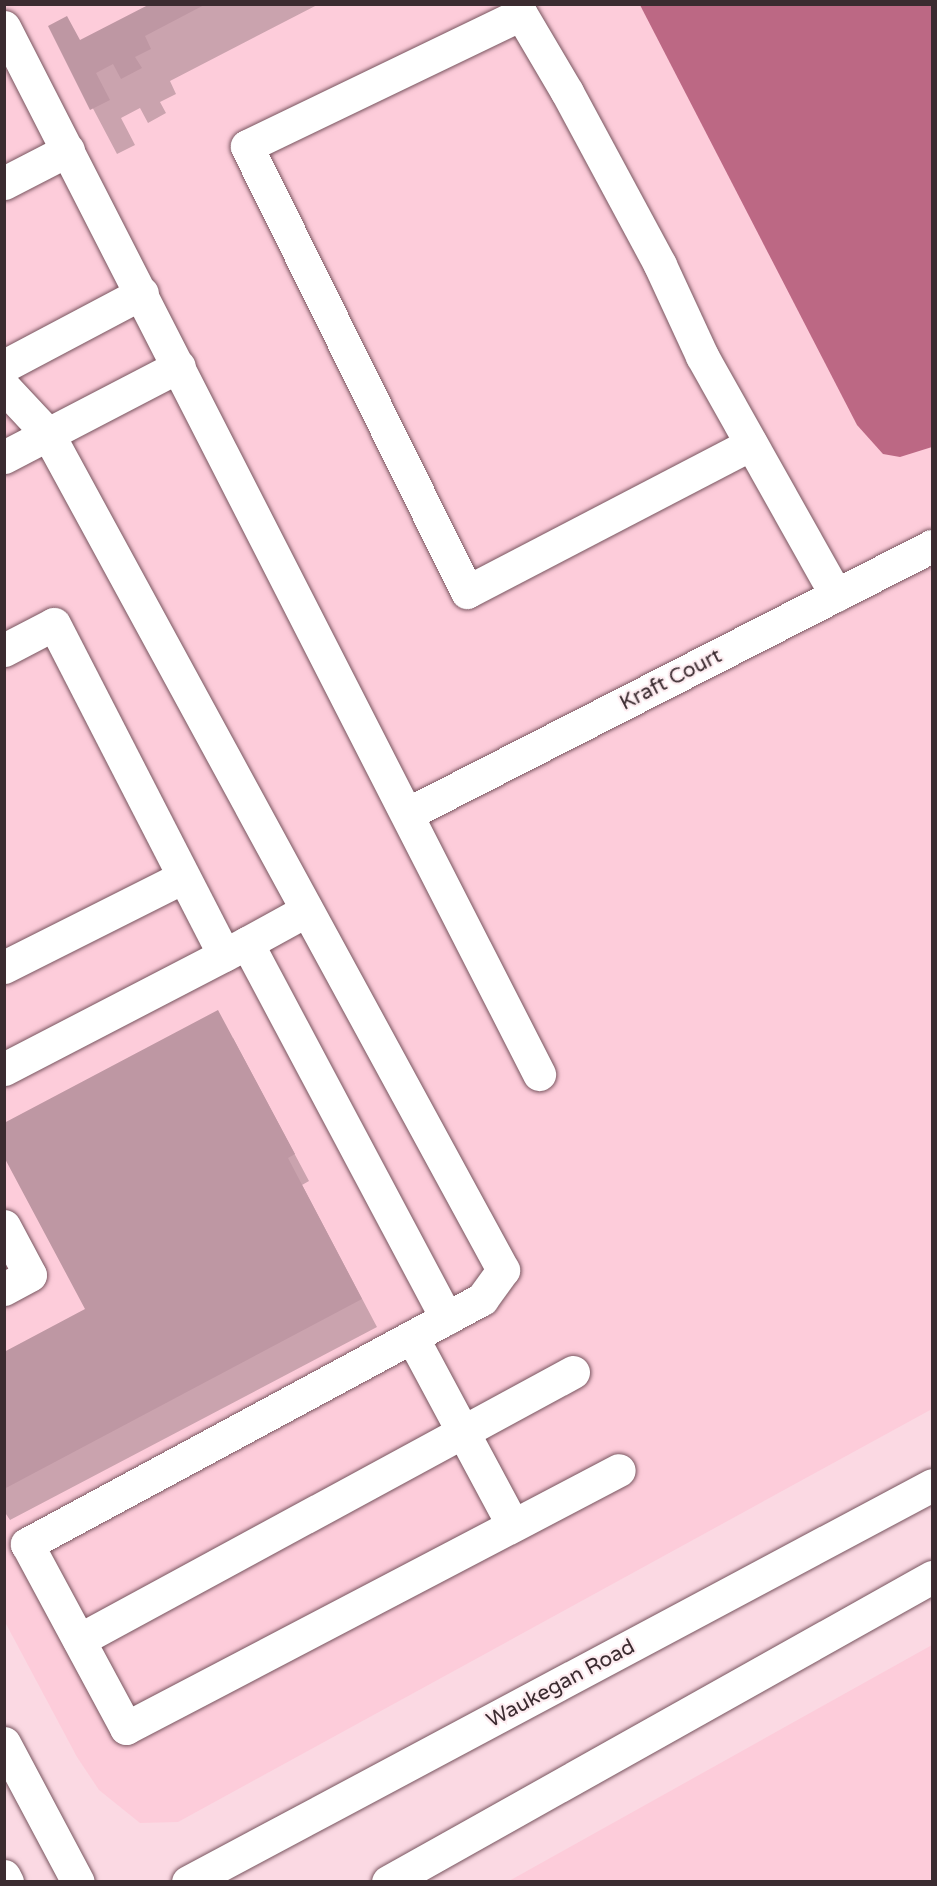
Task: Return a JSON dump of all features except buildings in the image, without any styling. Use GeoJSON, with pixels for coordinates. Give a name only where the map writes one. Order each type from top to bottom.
{"type":"FeatureCollection","features":[{"type":"Feature","properties":{"kind":"main road"},"geometry":{"type":"LineString","coordinates":[[751,444],[467,592],[247,146],[521,14],[567,92],[751,444],[836,595]]}},
{"type":"Feature","properties":{"kind":"main road"},"geometry":{"type":"LineString","coordinates":[[4,27],[409,813],[539,1074]]}},
{"type":"Feature","properties":{"kind":"main road"},"geometry":{"type":"LineString","coordinates":[[4,183],[68,150]]}},
{"type":"Feature","properties":{"kind":"main road"},"geometry":{"type":"LineString","coordinates":[[4,366],[142,293]]}},
{"type":"Feature","properties":{"kind":"main road"},"geometry":{"type":"LineString","coordinates":[[4,457],[179,366]]}},
{"type":"Feature","properties":{"kind":"main road"},"geometry":{"type":"LineString","coordinates":[[4,387],[48,434],[502,1270],[482,1299],[27,1544],[126,1728],[619,1470]]}},
{"type":"Feature","properties":{"kind":"main road","name":"Kraft Court"},"geometry":{"type":"LineString","coordinates":[[409,813],[933,546]]}},
{"type":"Feature","properties":{"kind":"main road"},"geometry":{"type":"LineString","coordinates":[[4,650],[54,624],[183,876],[235,949],[446,1318]]}},
{"type":"Feature","properties":{"kind":"main road"},"geometry":{"type":"LineString","coordinates":[[4,967],[183,876]]}},
{"type":"Feature","properties":{"kind":"main road"},"geometry":{"type":"LineString","coordinates":[[4,1069],[307,910]]}},
{"type":"Feature","properties":{"kind":"main road"},"geometry":{"type":"LineString","coordinates":[[4,1226],[30,1275],[4,1289]]}},
{"type":"Feature","properties":{"kind":"main road"},"geometry":{"type":"LineString","coordinates":[[412,1336],[513,1525]]}},
{"type":"Feature","properties":{"kind":"main road"},"geometry":{"type":"LineString","coordinates":[[79,1640],[573,1372]]}},
{"type":"Feature","properties":{"kind":"main road","name":"Waukegan Road"},"geometry":{"type":"LineString","coordinates":[[188,1881],[933,1485]]}},
{"type":"Feature","properties":{"kind":"main road"},"geometry":{"type":"LineString","coordinates":[[388,1881],[933,1577]]}},
{"type":"Feature","properties":{"kind":"main road"},"geometry":{"type":"LineString","coordinates":[[4,1743],[78,1881]]}},
{"type":"Feature","properties":{"kind":"main road"},"geometry":{"type":"LineString","coordinates":[[4,1876],[7,1881]]}},
{"type":"Feature","properties":{"kind":"shaded area"},"geometry":{"type":"Polygon","coordinates":[[[4,5],[932,5],[932,1409],[178,1822],[140,1823],[99,1790],[77,1757],[5,1622],[4,5]]]}},
{"type":"Feature","properties":{"kind":"shaded area"},"geometry":{"type":"Polygon","coordinates":[[[640,5],[932,5],[932,447],[900,457],[883,454],[857,425],[640,5]]]}},
{"type":"Feature","properties":{"kind":"shaded area"},"geometry":{"type":"Polygon","coordinates":[[[932,1645],[932,1881],[509,1881],[932,1645]]]}}]}
